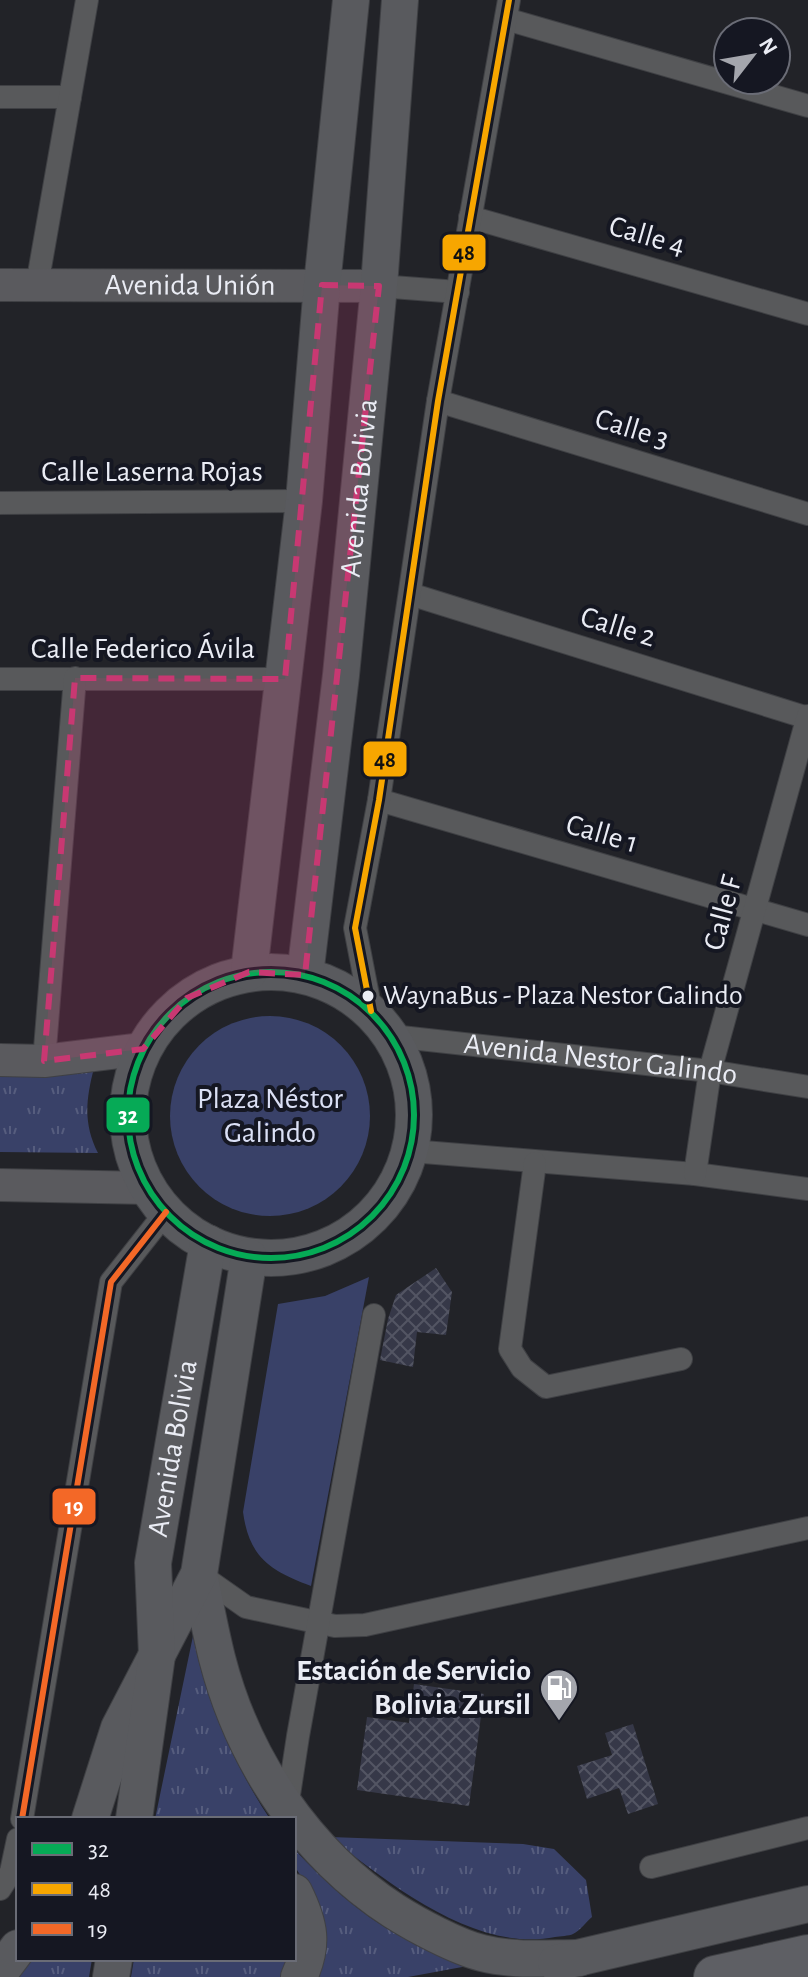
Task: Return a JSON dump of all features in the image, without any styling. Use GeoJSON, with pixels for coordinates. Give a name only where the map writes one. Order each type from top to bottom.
{"type":"FeatureCollection","features":[{"type":"Feature","properties":{"kind":"highway"},"geometry":{"type":"LineString","coordinates":[[715,1977],[808,1956]]}},
{"type":"Feature","properties":{"kind":"main road","name":"Avenida Bolivia"},"geometry":{"type":"LineString","coordinates":[[249,972],[304,501],[351,0]]}},
{"type":"Feature","properties":{"kind":"main road","name":"Avenida Bolivia"},"geometry":{"type":"LineString","coordinates":[[305,975],[341,675],[379,286],[400,0]]}},
{"type":"Feature","properties":{"kind":"main road"},"geometry":{"type":"LineString","coordinates":[[283,971],[305,975],[345,992],[381,1024],[406,1066],[414,1098],[411,1151],[394,1190],[367,1222],[332,1246],[291,1258],[249,1257],[208,1243],[185,1230],[157,1200],[135,1161],[128,1116],[133,1075],[143,1049],[162,1021],[187,998],[216,981],[249,972],[283,971]]}},
{"type":"Feature","properties":{"kind":"main road","name":"Avenida Bolivia"},"geometry":{"type":"LineString","coordinates":[[134,1817],[157,1655],[153,1563],[208,1243]]}},
{"type":"Feature","properties":{"kind":"main road","name":"Avenida Bolivia"},"geometry":{"type":"LineString","coordinates":[[157,1655],[199,1574],[249,1257]]}},
{"type":"Feature","properties":{"kind":"main road"},"geometry":{"type":"LineString","coordinates":[[199,1574],[217,1660],[241,1728],[266,1778],[294,1817]]}},
{"type":"Feature","properties":{"kind":"main road"},"geometry":{"type":"LineString","coordinates":[[91,1817],[119,1728],[157,1655]]}},
{"type":"Feature","properties":{"kind":"main road"},"geometry":{"type":"LineString","coordinates":[[296,1820],[323,1854],[366,1892],[413,1922],[480,1953],[521,1959],[579,1958]]}},
{"type":"Feature","properties":{"kind":"main road"},"geometry":{"type":"LineString","coordinates":[[296,1896],[305,1913],[310,1946],[299,1977]]}},
{"type":"Feature","properties":{"kind":"main road"},"geometry":{"type":"LineString","coordinates":[[495,1977],[808,1904]]}},
{"type":"Feature","properties":{"kind":"main road"},"geometry":{"type":"LineString","coordinates":[[0,1972],[16,1951]]}},
{"type":"Feature","properties":{"kind":"street"},"geometry":{"type":"LineString","coordinates":[[37,285],[87,0]]}},
{"type":"Feature","properties":{"kind":"street"},"geometry":{"type":"LineString","coordinates":[[381,1024],[355,928],[379,800],[438,401],[508,9],[808,106]]}},
{"type":"Feature","properties":{"kind":"street"},"geometry":{"type":"LineString","coordinates":[[0,97],[70,97]]}},
{"type":"Feature","properties":{"kind":"street","name":"Calle 4"},"geometry":{"type":"LineString","coordinates":[[470,217],[808,314]]}},
{"type":"Feature","properties":{"kind":"street","name":"Avenida Unión"},"geometry":{"type":"LineString","coordinates":[[0,285],[379,286]]}},
{"type":"Feature","properties":{"kind":"street"},"geometry":{"type":"LineString","coordinates":[[379,286],[458,292]]}},
{"type":"Feature","properties":{"kind":"street","name":"Calle 3"},"geometry":{"type":"LineString","coordinates":[[438,401],[808,514]]}},
{"type":"Feature","properties":{"kind":"street","name":"Calle Laserna Rojas"},"geometry":{"type":"LineString","coordinates":[[0,503],[304,501]]}},
{"type":"Feature","properties":{"kind":"street","name":"Calle 2"},"geometry":{"type":"LineString","coordinates":[[410,594],[808,717]]}},
{"type":"Feature","properties":{"kind":"street"},"geometry":{"type":"LineString","coordinates":[[44,1061],[75,678]]}},
{"type":"Feature","properties":{"kind":"street","name":"Calle Federico Ávila"},"geometry":{"type":"LineString","coordinates":[[0,679],[285,679]]}},
{"type":"Feature","properties":{"kind":"street","name":"Calle F"},"geometry":{"type":"LineString","coordinates":[[695,1174],[710,1071],[808,717]]}},
{"type":"Feature","properties":{"kind":"street","name":"Calle 1"},"geometry":{"type":"LineString","coordinates":[[379,800],[808,925]]}},
{"type":"Feature","properties":{"kind":"street","name":"Avenida Nestor Galindo"},"geometry":{"type":"LineString","coordinates":[[381,1024],[808,1087]]}},
{"type":"Feature","properties":{"kind":"street"},"geometry":{"type":"LineString","coordinates":[[0,1060],[44,1061],[143,1049]]}},
{"type":"Feature","properties":{"kind":"street"},"geometry":{"type":"LineString","coordinates":[[411,1151],[695,1174],[808,1189]]}},
{"type":"Feature","properties":{"kind":"street"},"geometry":{"type":"LineString","coordinates":[[535,1163],[510,1349],[522,1368],[546,1387],[681,1359]]}},
{"type":"Feature","properties":{"kind":"street"},"geometry":{"type":"LineString","coordinates":[[0,1185],[157,1200],[111,1282],[22,1817]]}},
{"type":"Feature","properties":{"kind":"street"},"geometry":{"type":"LineString","coordinates":[[287,1808],[374,1315]]}},
{"type":"Feature","properties":{"kind":"street"},"geometry":{"type":"LineString","coordinates":[[199,1574],[246,1607],[335,1626],[365,1625],[808,1528]]}},
{"type":"Feature","properties":{"kind":"street"},"geometry":{"type":"LineString","coordinates":[[651,1867],[808,1828]]}},
{"type":"Feature","properties":{"kind":"street"},"geometry":{"type":"LineString","coordinates":[[0,1889],[11,1872],[16,1848]]}},
{"type":"Feature","properties":{"kind":"highlighted area"},"geometry":{"type":"Polygon","coordinates":[[[322,285],[379,286],[305,975],[249,972],[187,998],[143,1049],[44,1061],[75,678],[285,679],[322,285]]]}},
{"type":"Feature","properties":{"kind":"green space","name":"Plaza Néstor Galindo"},"geometry":{"type":"Polygon","coordinates":[[[270,1016],[308,1023],[341,1045],[363,1078],[370,1116],[363,1154],[341,1187],[308,1209],[270,1216],[232,1209],[199,1187],[177,1154],[170,1116],[177,1078],[199,1045],[232,1023],[270,1016]]]}},
{"type":"Feature","properties":{"kind":"green space"},"geometry":{"type":"Polygon","coordinates":[[[0,1066],[94,1068],[87,1111],[98,1153],[0,1152],[0,1066]]]}},
{"type":"Feature","properties":{"kind":"green space"},"geometry":{"type":"Polygon","coordinates":[[[369,1277],[311,1586],[273,1568],[264,1560],[250,1540],[243,1512],[278,1304],[325,1296],[369,1277]]]}},
{"type":"Feature","properties":{"kind":"green space"},"geometry":{"type":"Polygon","coordinates":[[[193,1636],[205,1685],[222,1731],[269,1817],[155,1817],[193,1636]]]}},
{"type":"Feature","properties":{"kind":"green space"},"geometry":{"type":"Polygon","coordinates":[[[330,1837],[523,1844],[554,1849],[586,1880],[592,1917],[569,1935],[525,1939],[495,1935],[465,1925],[406,1894],[330,1837]]]}},
{"type":"Feature","properties":{"kind":"green space"},"geometry":{"type":"Polygon","coordinates":[[[296,1851],[369,1917],[416,1944],[473,1965],[408,1977],[313,1977],[316,1901],[296,1868],[296,1851]]]}},
{"type":"Feature","properties":{"kind":"green space"},"geometry":{"type":"Polygon","coordinates":[[[27,1961],[92,1961],[89,1977],[13,1977],[27,1961]]]}},
{"type":"Feature","properties":{"kind":"green space"},"geometry":{"type":"Polygon","coordinates":[[[134,1961],[289,1961],[284,1977],[131,1977],[134,1961]]]}},
{"type":"Feature","properties":{"kind":"building"},"geometry":{"type":"Polygon","coordinates":[[[436,1268],[452,1292],[446,1335],[417,1332],[413,1367],[380,1360],[396,1295],[436,1268]]]}},
{"type":"Feature","properties":{"kind":"building"},"geometry":{"type":"Polygon","coordinates":[[[414,1684],[484,1694],[469,1806],[357,1790],[367,1717],[409,1723],[414,1684]]]}},
{"type":"Feature","properties":{"kind":"building"},"geometry":{"type":"Polygon","coordinates":[[[633,1724],[658,1804],[628,1814],[619,1788],[587,1799],[577,1766],[612,1755],[605,1733],[633,1724]]]}},
{"type":"Feature","properties":{"kind":"transit line","name":"48"},"geometry":{"type":"LineString","coordinates":[[371,1011],[355,928],[379,800],[438,401],[509,0]]}},
{"type":"Feature","properties":{"kind":"transit line","name":"32"},"geometry":{"type":"LineString","coordinates":[[257,972],[285,972],[313,978],[339,989],[362,1004],[382,1024],[397,1047],[408,1073],[414,1115],[412,1143],[397,1183],[382,1206],[362,1226],[339,1241],[313,1252],[285,1258],[257,1258],[229,1252],[203,1241],[180,1226],[160,1206],[145,1183],[134,1157],[128,1129],[128,1101],[134,1073],[145,1047],[160,1024],[180,1004],[203,989],[229,978],[257,972]]}},
{"type":"Feature","properties":{"kind":"transit line","name":"19"},"geometry":{"type":"LineString","coordinates":[[22,1817],[111,1282],[166,1212]]}},
{"type":"Feature","properties":{"kind":"place","name":"WaynaBus - Plaza Nestor Galindo"},"geometry":{"type":"Point","coordinates":[368,996]}},
{"type":"Feature","properties":{"kind":"place","name":"Estación de Servicio Bolivia Zursil"},"geometry":{"type":"Point","coordinates":[559,1722]}}]}
